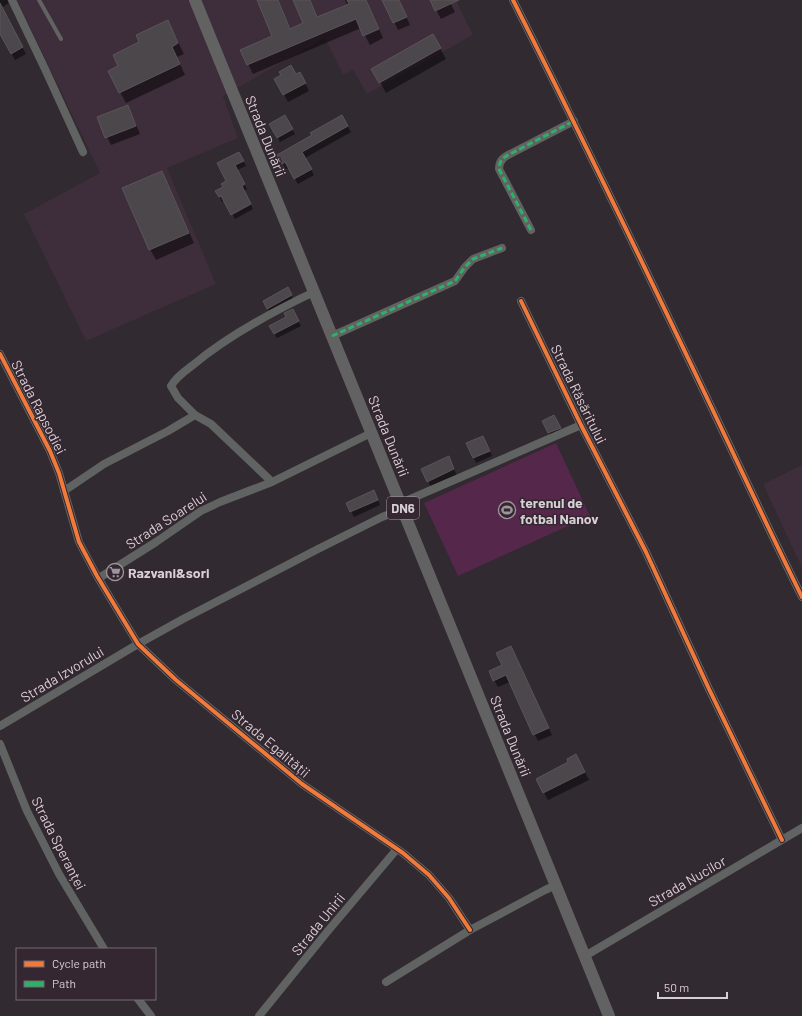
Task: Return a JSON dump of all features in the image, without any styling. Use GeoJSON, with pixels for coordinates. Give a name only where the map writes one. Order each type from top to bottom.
{"type":"FeatureCollection","features":[{"type":"Feature","properties":{"kind":"main road","name":"Strada Dunării"},"geometry":{"type":"LineString","coordinates":[[195,0],[609,1016]]}},
{"type":"Feature","properties":{"kind":"street"},"geometry":{"type":"LineString","coordinates":[[12,0],[83,152]]}},
{"type":"Feature","properties":{"kind":"street"},"geometry":{"type":"LineString","coordinates":[[513,0],[574,121],[802,597]]}},
{"type":"Feature","properties":{"kind":"street"},"geometry":{"type":"LineString","coordinates":[[531,230],[499,169],[499,163],[503,158],[574,121]]}},
{"type":"Feature","properties":{"kind":"street"},"geometry":{"type":"LineString","coordinates":[[332,336],[455,281],[473,259],[502,248]]}},
{"type":"Feature","properties":{"kind":"street"},"geometry":{"type":"LineString","coordinates":[[272,482],[211,424],[195,415],[178,398],[171,386],[174,381],[209,352],[256,322],[314,292]]}},
{"type":"Feature","properties":{"kind":"street","name":"Strada Răsăritului"},"geometry":{"type":"LineString","coordinates":[[521,300],[581,425],[646,552],[709,689],[782,840]]}},
{"type":"Feature","properties":{"kind":"street","name":"Strada Rapsodiei"},"geometry":{"type":"LineString","coordinates":[[0,354],[50,451],[79,542],[138,644]]}},
{"type":"Feature","properties":{"kind":"street"},"geometry":{"type":"LineString","coordinates":[[64,492],[104,464],[168,431],[195,415]]}},
{"type":"Feature","properties":{"kind":"street","name":"Strada Răsăritului"},"geometry":{"type":"LineString","coordinates":[[402,506],[581,425]]}},
{"type":"Feature","properties":{"kind":"street","name":"Strada Soarelui"},"geometry":{"type":"LineString","coordinates":[[99,578],[156,542],[201,511],[272,482],[371,432]]}},
{"type":"Feature","properties":{"kind":"street"},"geometry":{"type":"LineString","coordinates":[[138,644],[402,506]]}},
{"type":"Feature","properties":{"kind":"street","name":"Strada Izvorului"},"geometry":{"type":"LineString","coordinates":[[0,726],[138,644]]}},
{"type":"Feature","properties":{"kind":"street","name":"Strada Egalității"},"geometry":{"type":"LineString","coordinates":[[138,644],[176,680],[302,784],[397,849],[429,875],[449,898],[470,930]]}},
{"type":"Feature","properties":{"kind":"street","name":"Strada Speranței"},"geometry":{"type":"LineString","coordinates":[[0,744],[27,812],[59,874],[103,948]]}},
{"type":"Feature","properties":{"kind":"street","name":"Strada Nucilor"},"geometry":{"type":"LineString","coordinates":[[584,956],[802,828]]}},
{"type":"Feature","properties":{"kind":"street","name":"Strada Unirii"},"geometry":{"type":"LineString","coordinates":[[259,1016],[397,849]]}},
{"type":"Feature","properties":{"kind":"street"},"geometry":{"type":"LineString","coordinates":[[386,982],[470,930],[545,890],[556,886]]}},
{"type":"Feature","properties":{"kind":"street"},"geometry":{"type":"LineString","coordinates":[[139,1000],[151,1016]]}},
{"type":"Feature","properties":{"kind":"lane"},"geometry":{"type":"LineString","coordinates":[[39,0],[61,40]]}},
{"type":"Feature","properties":{"kind":"shaded area"},"geometry":{"type":"Polygon","coordinates":[[[17,0],[456,0],[473,35],[367,94],[353,70],[343,75],[325,38],[223,96],[238,138],[167,168],[216,284],[86,341],[24,214],[100,173],[17,0]]]}},
{"type":"Feature","properties":{"kind":"shaded area","name":"terenul de fotbal Nanov"},"geometry":{"type":"Polygon","coordinates":[[[556,443],[590,516],[458,576],[424,503],[556,443]]]}},
{"type":"Feature","properties":{"kind":"shaded area"},"geometry":{"type":"Polygon","coordinates":[[[802,465],[802,568],[763,484],[802,465]]]}},
{"type":"Feature","properties":{"kind":"building"},"geometry":{"type":"Polygon","coordinates":[[[257,0],[278,0],[290,29],[303,23],[293,0],[310,0],[317,17],[349,4],[347,0],[366,0],[379,29],[363,36],[356,19],[247,65],[240,50],[272,36],[257,0]]]}},
{"type":"Feature","properties":{"kind":"building"},"geometry":{"type":"Polygon","coordinates":[[[382,0],[399,0],[407,17],[393,23],[382,0]]]}},
{"type":"Feature","properties":{"kind":"building"},"geometry":{"type":"Polygon","coordinates":[[[430,0],[459,0],[435,11],[430,0]]]}},
{"type":"Feature","properties":{"kind":"building"},"geometry":{"type":"Polygon","coordinates":[[[0,3],[23,47],[11,54],[0,34],[0,3]]]}},
{"type":"Feature","properties":{"kind":"building"},"geometry":{"type":"Polygon","coordinates":[[[168,20],[178,43],[172,47],[180,64],[119,93],[108,71],[118,66],[113,55],[139,42],[136,35],[168,20]]]}},
{"type":"Feature","properties":{"kind":"building"},"geometry":{"type":"Polygon","coordinates":[[[433,34],[441,48],[379,83],[371,69],[433,34]]]}},
{"type":"Feature","properties":{"kind":"building"},"geometry":{"type":"Polygon","coordinates":[[[291,65],[296,74],[300,72],[306,83],[283,95],[274,79],[281,75],[279,72],[291,65]]]}},
{"type":"Feature","properties":{"kind":"building"},"geometry":{"type":"Polygon","coordinates":[[[128,105],[136,126],[105,138],[97,117],[128,105]]]}},
{"type":"Feature","properties":{"kind":"building"},"geometry":{"type":"Polygon","coordinates":[[[285,115],[293,129],[277,138],[269,124],[285,115]]]}},
{"type":"Feature","properties":{"kind":"building"},"geometry":{"type":"Polygon","coordinates":[[[342,115],[348,126],[302,152],[312,169],[294,179],[285,162],[282,164],[277,155],[312,135],[310,133],[342,115]]]}},
{"type":"Feature","properties":{"kind":"building"},"geometry":{"type":"Polygon","coordinates":[[[239,152],[244,161],[235,165],[245,184],[242,186],[251,204],[231,215],[221,196],[219,197],[215,191],[223,187],[221,184],[226,181],[217,163],[239,152]]]}},
{"type":"Feature","properties":{"kind":"building"},"geometry":{"type":"Polygon","coordinates":[[[162,171],[189,233],[149,250],[122,188],[162,171]]]}},
{"type":"Feature","properties":{"kind":"building"},"geometry":{"type":"Polygon","coordinates":[[[288,287],[292,295],[267,309],[263,301],[288,287]]]}},
{"type":"Feature","properties":{"kind":"building"},"geometry":{"type":"Polygon","coordinates":[[[293,309],[299,321],[274,334],[269,326],[286,317],[284,313],[293,309]]]}},
{"type":"Feature","properties":{"kind":"building"},"geometry":{"type":"Polygon","coordinates":[[[554,415],[561,428],[548,433],[542,421],[554,415]]]}},
{"type":"Feature","properties":{"kind":"building"},"geometry":{"type":"Polygon","coordinates":[[[483,436],[490,451],[473,458],[466,443],[483,436]]]}},
{"type":"Feature","properties":{"kind":"building"},"geometry":{"type":"Polygon","coordinates":[[[449,456],[454,469],[427,482],[421,469],[449,456]]]}},
{"type":"Feature","properties":{"kind":"building"},"geometry":{"type":"Polygon","coordinates":[[[374,490],[378,500],[350,512],[346,503],[374,490]]]}},
{"type":"Feature","properties":{"kind":"building"},"geometry":{"type":"Polygon","coordinates":[[[511,646],[549,728],[533,735],[506,675],[493,681],[489,671],[502,665],[496,653],[511,646]]]}},
{"type":"Feature","properties":{"kind":"building"},"geometry":{"type":"Polygon","coordinates":[[[576,754],[585,772],[543,793],[536,779],[568,762],[567,759],[576,754]]]}},
{"type":"Feature","properties":{"kind":"marked path"},"geometry":{"type":"LineString","coordinates":[[531,230],[499,169],[500,163],[502,159],[509,154],[574,121]]}},
{"type":"Feature","properties":{"kind":"marked path"},"geometry":{"type":"LineString","coordinates":[[332,336],[455,281],[473,259],[502,248]]}},
{"type":"Feature","properties":{"kind":"cycle path"},"geometry":{"type":"LineString","coordinates":[[513,0],[629,235],[802,597]]}},
{"type":"Feature","properties":{"kind":"cycle path"},"geometry":{"type":"LineString","coordinates":[[521,301],[581,425],[646,552],[709,689],[782,840]]}},
{"type":"Feature","properties":{"kind":"cycle path"},"geometry":{"type":"LineString","coordinates":[[0,354],[50,451],[59,473],[79,542],[97,576],[138,644],[176,680],[302,784],[403,853],[429,875],[449,898],[470,930]]}},
{"type":"Feature","properties":{"kind":"place","name":"terenul de fotbal Nanov"},"geometry":{"type":"Point","coordinates":[507,510]}},
{"type":"Feature","properties":{"kind":"place","name":"Razvani&sori"},"geometry":{"type":"Point","coordinates":[115,572]}}]}
